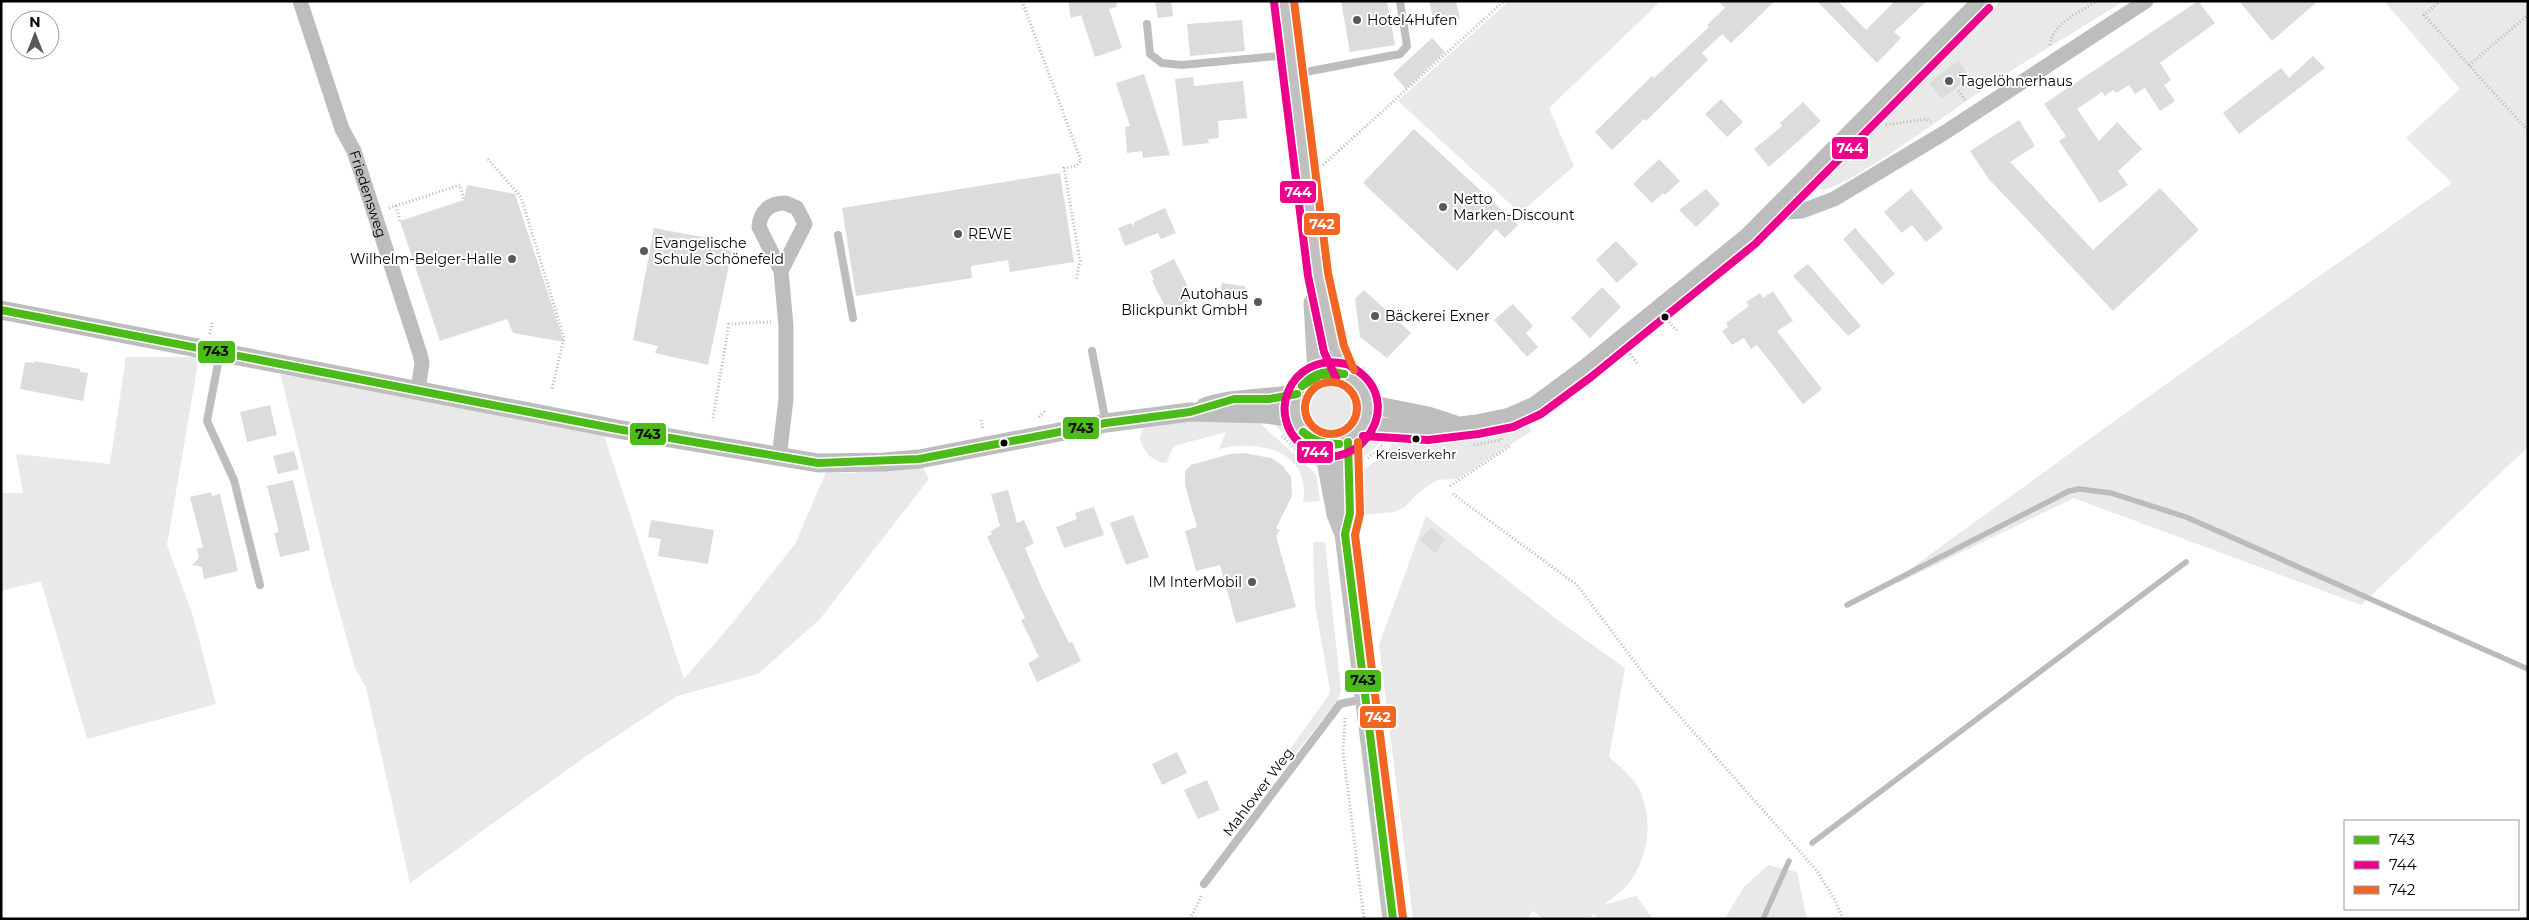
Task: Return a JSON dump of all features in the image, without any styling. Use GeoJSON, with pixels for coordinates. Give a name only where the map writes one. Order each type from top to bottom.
{"type":"FeatureCollection","features":[{"type":"Feature","properties":{"kind":"main road"},"geometry":{"type":"LineString","coordinates":[[1284,1],[1318,275],[1334,349],[1351,369],[1361,386],[1374,397],[1364,426],[1348,442],[1337,445],[1324,445],[1306,436],[1295,418],[1297,394],[1309,379],[1318,374],[1351,369]]}},
{"type":"Feature","properties":{"kind":"main road"},"geometry":{"type":"LineString","coordinates":[[1318,275],[1314,300],[1318,374]]}},
{"type":"Feature","properties":{"kind":"main road"},"geometry":{"type":"LineString","coordinates":[[1348,442],[1350,513],[1345,534],[1356,700],[1393,919]]}},
{"type":"Feature","properties":{"kind":"main road"},"geometry":{"type":"LineString","coordinates":[[1324,445],[1337,514],[1345,534]]}},
{"type":"Feature","properties":{"kind":"street","name":"Friedensweg"},"geometry":{"type":"LineString","coordinates":[[300,1],[342,129],[354,151],[420,354],[422,363],[418,390]]}},
{"type":"Feature","properties":{"kind":"street"},"geometry":{"type":"LineString","coordinates":[[1364,426],[1428,430],[1494,421],[1535,406],[1585,370],[1748,237],[1982,1]]}},
{"type":"Feature","properties":{"kind":"street"},"geometry":{"type":"LineString","coordinates":[[1773,213],[1802,211],[1834,199],[2056,61],[2146,1]]}},
{"type":"Feature","properties":{"kind":"street"},"geometry":{"type":"LineString","coordinates":[[779,458],[786,399],[786,326],[781,271]]}},
{"type":"Feature","properties":{"kind":"street"},"geometry":{"type":"LineString","coordinates":[[1,310],[618,429],[779,458],[818,463],[849,464],[919,459],[1106,423],[1190,412],[1265,414],[1295,418]]}},
{"type":"Feature","properties":{"kind":"street"},"geometry":{"type":"LineString","coordinates":[[1190,412],[1234,399],[1269,399],[1297,394]]}},
{"type":"Feature","properties":{"kind":"street"},"geometry":{"type":"LineString","coordinates":[[1374,397],[1457,426]]}},
{"type":"Feature","properties":{"kind":"lane"},"geometry":{"type":"LineString","coordinates":[[1147,24],[1150,54],[1162,63],[1182,65],[1292,65],[1400,54],[1407,46],[1400,1]]}},
{"type":"Feature","properties":{"kind":"lane"},"geometry":{"type":"LineString","coordinates":[[838,234],[853,318]]}},
{"type":"Feature","properties":{"kind":"lane"},"geometry":{"type":"LineString","coordinates":[[1092,351],[1106,423]]}},
{"type":"Feature","properties":{"kind":"lane"},"geometry":{"type":"LineString","coordinates":[[220,353],[207,421],[234,480],[260,585]]}},
{"type":"Feature","properties":{"kind":"lane","name":"Mahlower Weg"},"geometry":{"type":"LineString","coordinates":[[1204,884],[1340,704],[1356,700]]}},
{"type":"Feature","properties":{"kind":"path"},"geometry":{"type":"LineString","coordinates":[[1022,1],[1081,161],[1076,166],[1064,168],[1080,261],[1076,280]]}},
{"type":"Feature","properties":{"kind":"path"},"geometry":{"type":"LineString","coordinates":[[1320,169],[1504,1]]}},
{"type":"Feature","properties":{"kind":"path"},"geometry":{"type":"LineString","coordinates":[[2056,61],[2050,53],[2052,35],[2058,26],[2097,1]]}},
{"type":"Feature","properties":{"kind":"path"},"geometry":{"type":"LineString","coordinates":[[2440,1],[2424,15],[2528,131]]}},
{"type":"Feature","properties":{"kind":"path"},"geometry":{"type":"LineString","coordinates":[[2470,65],[2528,15]]}},
{"type":"Feature","properties":{"kind":"path"},"geometry":{"type":"LineString","coordinates":[[1958,91],[1967,103]]}},
{"type":"Feature","properties":{"kind":"path"},"geometry":{"type":"LineString","coordinates":[[1864,119],[1874,124],[1889,125],[1926,119],[1933,124]]}},
{"type":"Feature","properties":{"kind":"path"},"geometry":{"type":"LineString","coordinates":[[488,159],[521,197],[564,338],[552,389]]}},
{"type":"Feature","properties":{"kind":"path"},"geometry":{"type":"LineString","coordinates":[[384,210],[460,186],[464,200]]}},
{"type":"Feature","properties":{"kind":"path"},"geometry":{"type":"LineString","coordinates":[[396,206],[400,221]]}},
{"type":"Feature","properties":{"kind":"path"},"geometry":{"type":"LineString","coordinates":[[1667,320],[1678,332]]}},
{"type":"Feature","properties":{"kind":"path"},"geometry":{"type":"LineString","coordinates":[[713,418],[729,324],[753,322]]}},
{"type":"Feature","properties":{"kind":"path"},"geometry":{"type":"LineString","coordinates":[[1628,351],[1637,363]]}},
{"type":"Feature","properties":{"kind":"path"},"geometry":{"type":"LineString","coordinates":[[1351,369],[1366,370],[1374,397]]}},
{"type":"Feature","properties":{"kind":"path"},"geometry":{"type":"LineString","coordinates":[[1279,433],[1310,463]]}},
{"type":"Feature","properties":{"kind":"path"},"geometry":{"type":"LineString","coordinates":[[1362,464],[1385,442]]}},
{"type":"Feature","properties":{"kind":"path"},"geometry":{"type":"LineString","coordinates":[[1450,486],[1510,446]]}},
{"type":"Feature","properties":{"kind":"path"},"geometry":{"type":"LineString","coordinates":[[1453,494],[1577,585],[1652,686],[1817,871],[1835,900],[1843,919]]}},
{"type":"Feature","properties":{"kind":"path"},"geometry":{"type":"LineString","coordinates":[[1356,700],[1343,751],[1364,919]]}},
{"type":"Feature","properties":{"kind":"path"},"geometry":{"type":"LineString","coordinates":[[1190,919],[1201,900],[1204,884]]}},
{"type":"Feature","properties":{"kind":"shaded area"},"geometry":{"type":"Polygon","coordinates":[[[1509,1],[1661,1],[1549,108],[1574,166],[1520,213],[1398,101],[1509,1]]]}},
{"type":"Feature","properties":{"kind":"shaded area"},"geometry":{"type":"Polygon","coordinates":[[[2001,1],[2124,1],[2026,61],[1879,161],[1834,186],[1821,190],[1818,185],[1819,180],[2001,1]]]}},
{"type":"Feature","properties":{"kind":"shaded area"},"geometry":{"type":"Polygon","coordinates":[[[2384,1],[2528,1],[2528,447],[2361,605],[2074,498],[1896,584],[1910,569],[2173,379],[2452,183],[2406,138],[2460,89],[2384,1]]]}},
{"type":"Feature","properties":{"kind":"shaded area"},"geometry":{"type":"Polygon","coordinates":[[[126,357],[199,357],[167,545],[193,616],[216,704],[87,739],[41,581],[1,591],[1,493],[23,493],[16,454],[110,464],[126,357]]]}},
{"type":"Feature","properties":{"kind":"shaded area"},"geometry":{"type":"Polygon","coordinates":[[[280,372],[604,435],[684,679],[734,621],[795,544],[826,472],[850,473],[922,466],[929,479],[820,619],[758,674],[677,696],[585,757],[410,883],[366,687],[355,668],[331,582],[280,372]]]}},
{"type":"Feature","properties":{"kind":"shaded area"},"geometry":{"type":"Polygon","coordinates":[[[1326,382],[1336,382],[1345,386],[1353,394],[1357,408],[1353,422],[1345,430],[1336,434],[1326,434],[1317,430],[1309,422],[1305,413],[1305,403],[1309,394],[1317,386],[1326,382]]]}},
{"type":"Feature","properties":{"kind":"shaded area"},"geometry":{"type":"Polygon","coordinates":[[[1255,419],[1316,474],[1320,501],[1303,502],[1304,484],[1299,470],[1279,452],[1249,446],[1219,449],[1226,432],[1174,446],[1166,463],[1157,461],[1149,455],[1143,447],[1140,437],[1143,428],[1148,425],[1189,420],[1255,419]]]}},
{"type":"Feature","properties":{"kind":"shaded area"},"geometry":{"type":"Polygon","coordinates":[[[1273,423],[1281,424],[1297,442],[1314,454],[1322,467],[1317,467],[1273,423]]]}},
{"type":"Feature","properties":{"kind":"shaded area"},"geometry":{"type":"Polygon","coordinates":[[[1528,425],[1532,431],[1457,479],[1438,480],[1419,492],[1405,507],[1394,512],[1363,515],[1359,473],[1385,454],[1398,435],[1447,439],[1481,438],[1513,432],[1528,425]]]}},
{"type":"Feature","properties":{"kind":"shaded area"},"geometry":{"type":"Polygon","coordinates":[[[1379,435],[1386,435],[1373,450],[1352,465],[1361,446],[1379,435]]]}},
{"type":"Feature","properties":{"kind":"shaded area"},"geometry":{"type":"Polygon","coordinates":[[[1426,516],[1560,622],[1625,668],[1609,757],[1629,775],[1638,787],[1646,810],[1647,836],[1642,860],[1630,882],[1604,905],[1636,896],[1653,919],[1597,919],[1594,914],[1589,919],[1544,919],[1533,911],[1527,919],[1413,919],[1379,645],[1426,516]]]}},
{"type":"Feature","properties":{"kind":"shaded area"},"geometry":{"type":"Polygon","coordinates":[[[1313,542],[1325,542],[1341,691],[1338,700],[1291,759],[1286,755],[1329,695],[1330,690],[1315,605],[1313,542]]]}},
{"type":"Feature","properties":{"kind":"shaded area"},"geometry":{"type":"Polygon","coordinates":[[[1768,865],[1797,872],[1807,919],[1725,919],[1743,888],[1768,865]]]}},
{"type":"Feature","properties":{"kind":"building"},"geometry":{"type":"Polygon","coordinates":[[[1068,1],[1116,1],[1117,7],[1109,9],[1122,48],[1095,57],[1081,15],[1071,18],[1068,1]]]}},
{"type":"Feature","properties":{"kind":"building"},"geometry":{"type":"Polygon","coordinates":[[[1155,1],[1171,1],[1173,16],[1158,18],[1155,1]]]}},
{"type":"Feature","properties":{"kind":"building"},"geometry":{"type":"Polygon","coordinates":[[[1341,1],[1387,1],[1395,45],[1350,52],[1341,1]]]}},
{"type":"Feature","properties":{"kind":"building"},"geometry":{"type":"Polygon","coordinates":[[[1429,1],[1456,1],[1460,19],[1435,26],[1429,1]]]}},
{"type":"Feature","properties":{"kind":"building"},"geometry":{"type":"Polygon","coordinates":[[[1718,1],[1775,1],[1731,43],[1722,34],[1702,53],[1708,60],[1646,121],[1644,119],[1612,150],[1595,132],[1652,76],[1654,78],[1709,27],[1707,25],[1725,8],[1718,1]]]}},
{"type":"Feature","properties":{"kind":"building"},"geometry":{"type":"Polygon","coordinates":[[[1817,1],[1838,1],[1866,30],[1895,1],[1927,1],[1894,32],[1901,38],[1877,63],[1817,1]]]}},
{"type":"Feature","properties":{"kind":"building"},"geometry":{"type":"Polygon","coordinates":[[[2198,1],[2215,23],[2160,63],[2171,80],[2164,85],[2175,101],[2160,111],[2145,88],[2135,94],[2129,85],[2116,93],[2113,90],[2105,96],[2102,92],[2077,109],[2099,141],[2117,122],[2142,149],[2118,171],[2128,185],[2100,203],[2059,141],[2066,136],[2044,104],[2198,1]]]}},
{"type":"Feature","properties":{"kind":"building"},"geometry":{"type":"Polygon","coordinates":[[[2239,1],[2318,1],[2272,41],[2239,1]]]}},
{"type":"Feature","properties":{"kind":"building"},"geometry":{"type":"Polygon","coordinates":[[[1242,20],[1245,51],[1190,56],[1187,24],[1242,20]]]}},
{"type":"Feature","properties":{"kind":"building"},"geometry":{"type":"Polygon","coordinates":[[[1432,38],[1445,52],[1406,89],[1393,74],[1432,38]]]}},
{"type":"Feature","properties":{"kind":"building"},"geometry":{"type":"Polygon","coordinates":[[[2313,56],[2325,68],[2239,134],[2223,113],[2281,68],[2289,78],[2313,56]]]}},
{"type":"Feature","properties":{"kind":"building","name":"Tagelöhnerhaus"},"geometry":{"type":"Polygon","coordinates":[[[1958,61],[1970,77],[1942,99],[1929,83],[1958,61]]]}},
{"type":"Feature","properties":{"kind":"building"},"geometry":{"type":"Polygon","coordinates":[[[1144,74],[1170,155],[1143,158],[1142,151],[1127,153],[1125,127],[1130,126],[1116,83],[1144,74]]]}},
{"type":"Feature","properties":{"kind":"building"},"geometry":{"type":"Polygon","coordinates":[[[1193,77],[1194,86],[1243,81],[1247,118],[1218,121],[1219,138],[1208,139],[1209,143],[1183,146],[1175,79],[1193,77]]]}},
{"type":"Feature","properties":{"kind":"building"},"geometry":{"type":"Polygon","coordinates":[[[1721,99],[1743,122],[1727,137],[1705,114],[1721,99]]]}},
{"type":"Feature","properties":{"kind":"building"},"geometry":{"type":"Polygon","coordinates":[[[1803,102],[1821,121],[1769,167],[1754,149],[1782,126],[1780,123],[1803,102]]]}},
{"type":"Feature","properties":{"kind":"building"},"geometry":{"type":"Polygon","coordinates":[[[2019,120],[2035,146],[2010,162],[2093,250],[2160,188],[2199,230],[2113,311],[1988,178],[1970,151],[2019,120]]]}},
{"type":"Feature","properties":{"kind":"building","name":"Netto Marken-Discount"},"geometry":{"type":"Polygon","coordinates":[[[1414,129],[1518,225],[1505,238],[1496,229],[1457,271],[1363,183],[1414,129]]]}},
{"type":"Feature","properties":{"kind":"building"},"geometry":{"type":"Polygon","coordinates":[[[1659,159],[1680,181],[1665,195],[1663,193],[1652,203],[1633,184],[1659,159]]]}},
{"type":"Feature","properties":{"kind":"building","name":"REWE"},"geometry":{"type":"Polygon","coordinates":[[[1060,173],[1074,262],[1010,272],[1008,260],[971,266],[972,278],[856,296],[842,208],[1060,173]]]}},
{"type":"Feature","properties":{"kind":"building"},"geometry":{"type":"Polygon","coordinates":[[[467,185],[515,194],[564,342],[513,333],[507,319],[440,341],[400,221],[464,200],[467,185]]]}},
{"type":"Feature","properties":{"kind":"building"},"geometry":{"type":"Polygon","coordinates":[[[1706,189],[1720,204],[1696,227],[1679,210],[1706,189]]]}},
{"type":"Feature","properties":{"kind":"building"},"geometry":{"type":"Polygon","coordinates":[[[1911,189],[1943,228],[1926,242],[1912,225],[1902,233],[1884,212],[1911,189]]]}},
{"type":"Feature","properties":{"kind":"building"},"geometry":{"type":"Polygon","coordinates":[[[1165,208],[1176,233],[1161,239],[1158,233],[1125,246],[1118,228],[1131,223],[1134,226],[1134,222],[1165,208]]]}},
{"type":"Feature","properties":{"kind":"building"},"geometry":{"type":"Polygon","coordinates":[[[654,228],[708,238],[705,246],[732,251],[708,365],[655,353],[658,346],[633,340],[654,228]]]}},
{"type":"Feature","properties":{"kind":"building"},"geometry":{"type":"Polygon","coordinates":[[[1855,228],[1895,274],[1882,285],[1843,239],[1855,228]]]}},
{"type":"Feature","properties":{"kind":"building"},"geometry":{"type":"Polygon","coordinates":[[[1616,241],[1638,264],[1617,283],[1596,260],[1616,241]]]}},
{"type":"Feature","properties":{"kind":"building"},"geometry":{"type":"Polygon","coordinates":[[[1174,259],[1194,299],[1171,310],[1169,304],[1165,306],[1152,281],[1154,280],[1150,271],[1174,259]]]}},
{"type":"Feature","properties":{"kind":"building"},"geometry":{"type":"Polygon","coordinates":[[[1808,264],[1861,326],[1848,336],[1793,276],[1808,264]]]}},
{"type":"Feature","properties":{"kind":"building"},"geometry":{"type":"Polygon","coordinates":[[[1222,283],[1245,286],[1243,301],[1219,298],[1222,283]]]}},
{"type":"Feature","properties":{"kind":"building"},"geometry":{"type":"Polygon","coordinates":[[[1602,287],[1621,307],[1590,338],[1571,318],[1602,287]]]}},
{"type":"Feature","properties":{"kind":"building","name":"Bäckerei Exner"},"geometry":{"type":"Polygon","coordinates":[[[1364,290],[1411,333],[1387,358],[1360,337],[1355,299],[1364,290]]]}},
{"type":"Feature","properties":{"kind":"building"},"geometry":{"type":"Polygon","coordinates":[[[1773,291],[1793,321],[1777,331],[1822,389],[1803,404],[1757,345],[1751,349],[1744,338],[1732,345],[1722,331],[1728,327],[1726,323],[1749,306],[1746,302],[1760,293],[1763,298],[1773,291]]]}},
{"type":"Feature","properties":{"kind":"building"},"geometry":{"type":"Polygon","coordinates":[[[1513,304],[1533,326],[1526,333],[1538,347],[1527,357],[1494,320],[1513,304]]]}},
{"type":"Feature","properties":{"kind":"building"},"geometry":{"type":"Polygon","coordinates":[[[34,361],[80,369],[80,372],[88,373],[83,401],[20,389],[25,362],[34,363],[34,361]]]}},
{"type":"Feature","properties":{"kind":"building"},"geometry":{"type":"Polygon","coordinates":[[[270,405],[277,435],[247,442],[240,412],[270,405]]]}},
{"type":"Feature","properties":{"kind":"building"},"geometry":{"type":"Polygon","coordinates":[[[294,451],[299,469],[278,474],[273,456],[294,451]]]}},
{"type":"Feature","properties":{"kind":"building"},"geometry":{"type":"Polygon","coordinates":[[[1244,453],[1271,458],[1283,466],[1291,477],[1292,496],[1276,528],[1280,530],[1276,536],[1296,607],[1236,623],[1220,565],[1196,571],[1185,531],[1197,527],[1185,485],[1185,471],[1191,465],[1230,454],[1244,453]]]}},
{"type":"Feature","properties":{"kind":"building"},"geometry":{"type":"Polygon","coordinates":[[[293,480],[310,550],[280,557],[274,533],[279,532],[267,486],[293,480]]]}},
{"type":"Feature","properties":{"kind":"building"},"geometry":{"type":"Polygon","coordinates":[[[1008,490],[1017,523],[1024,520],[1034,543],[1025,548],[1041,586],[1069,643],[1072,642],[1081,661],[1037,682],[1028,663],[1039,657],[1021,620],[1025,618],[987,537],[992,534],[991,531],[1000,526],[991,494],[1008,490]]]}},
{"type":"Feature","properties":{"kind":"building"},"geometry":{"type":"Polygon","coordinates":[[[211,492],[212,496],[220,494],[238,571],[204,579],[202,567],[192,565],[199,558],[197,549],[203,547],[190,497],[211,492]]]}},
{"type":"Feature","properties":{"kind":"building"},"geometry":{"type":"Polygon","coordinates":[[[1094,507],[1104,535],[1064,548],[1056,527],[1077,519],[1075,513],[1094,507]]]}},
{"type":"Feature","properties":{"kind":"building"},"geometry":{"type":"Polygon","coordinates":[[[1133,515],[1149,557],[1126,565],[1110,523],[1133,515]]]}},
{"type":"Feature","properties":{"kind":"building"},"geometry":{"type":"Polygon","coordinates":[[[651,520],[714,530],[708,564],[658,556],[661,539],[648,537],[651,520]]]}},
{"type":"Feature","properties":{"kind":"building"},"geometry":{"type":"Polygon","coordinates":[[[1431,527],[1445,540],[1435,553],[1420,540],[1431,527]]]}},
{"type":"Feature","properties":{"kind":"building"},"geometry":{"type":"Polygon","coordinates":[[[1177,752],[1187,773],[1162,785],[1152,764],[1177,752]]]}},
{"type":"Feature","properties":{"kind":"building"},"geometry":{"type":"Polygon","coordinates":[[[1207,780],[1220,810],[1198,819],[1184,790],[1207,780]]]}},
{"type":"Feature","properties":{"kind":"waterway"},"geometry":{"type":"LineString","coordinates":[[1847,605],[2069,491],[2079,489],[2111,493],[2186,517],[2528,669]]}},
{"type":"Feature","properties":{"kind":"waterway"},"geometry":{"type":"LineString","coordinates":[[1812,843],[2186,562]]}},
{"type":"Feature","properties":{"kind":"waterway"},"geometry":{"type":"LineString","coordinates":[[1763,919],[1789,861]]}},
{"type":"Feature","properties":{"kind":"transit line","name":"742"},"geometry":{"type":"LineString","coordinates":[[1294,1],[1328,273],[1344,346],[1354,370]]}},
{"type":"Feature","properties":{"kind":"transit line","name":"744"},"geometry":{"type":"LineString","coordinates":[[1274,2],[1308,276],[1324,352],[1336,378]]}},
{"type":"Feature","properties":{"kind":"transit line","name":"744"},"geometry":{"type":"LineString","coordinates":[[1363,436],[1428,440],[1478,434],[1513,427],[1541,414],[1591,377],[1755,244],[1989,8]]}},
{"type":"Feature","properties":{"kind":"transit line","name":"743"},"geometry":{"type":"LineString","coordinates":[[1,310],[617,429],[818,463],[919,459],[1106,423],[1190,412],[1234,399],[1269,399],[1297,394]]}},
{"type":"Feature","properties":{"kind":"transit line","name":"744"},"geometry":{"type":"LineString","coordinates":[[1346,364],[1326,363],[1309,368],[1296,378],[1288,392],[1285,407],[1287,424],[1296,439],[1311,451],[1329,456],[1346,453],[1360,444],[1371,431],[1377,415],[1377,397],[1368,380],[1350,366]]}},
{"type":"Feature","properties":{"kind":"transit line","name":"743"},"geometry":{"type":"LineString","coordinates":[[1302,386],[1311,378],[1321,373],[1344,374]]}},
{"type":"Feature","properties":{"kind":"transit line","name":"743"},"geometry":{"type":"LineString","coordinates":[[1302,386],[1320,375],[1344,374]]}},
{"type":"Feature","properties":{"kind":"transit line","name":"742"},"geometry":{"type":"LineString","coordinates":[[1326,382],[1336,382],[1345,386],[1353,394],[1357,408],[1353,422],[1345,430],[1336,434],[1326,434],[1317,430],[1309,422],[1305,413],[1305,403],[1309,394],[1317,386],[1326,382]]}},
{"type":"Feature","properties":{"kind":"transit line","name":"743"},"geometry":{"type":"LineString","coordinates":[[1303,432],[1311,438],[1339,444]]}},
{"type":"Feature","properties":{"kind":"transit line","name":"743"},"geometry":{"type":"LineString","coordinates":[[1303,432],[1319,443],[1328,445],[1339,444]]}},
{"type":"Feature","properties":{"kind":"transit line","name":"743"},"geometry":{"type":"LineString","coordinates":[[1348,442],[1350,513],[1345,534],[1393,919]]}},
{"type":"Feature","properties":{"kind":"transit line","name":"742"},"geometry":{"type":"LineString","coordinates":[[1358,442],[1360,514],[1355,535],[1403,918]]}},
{"type":"Feature","properties":{"kind":"place","name":"Hotel4Hufen"},"geometry":{"type":"Point","coordinates":[1357,20]}},
{"type":"Feature","properties":{"kind":"place","name":"Tagelöhnerhaus"},"geometry":{"type":"Point","coordinates":[1949,81]}},
{"type":"Feature","properties":{"kind":"place","name":"Netto Marken-Discount"},"geometry":{"type":"Point","coordinates":[1443,207]}},
{"type":"Feature","properties":{"kind":"place","name":"REWE"},"geometry":{"type":"Point","coordinates":[958,234]}},
{"type":"Feature","properties":{"kind":"place","name":"Evangelische Schule Schönefeld"},"geometry":{"type":"Point","coordinates":[644,251]}},
{"type":"Feature","properties":{"kind":"place","name":"Wilhelm-Belger-Halle"},"geometry":{"type":"Point","coordinates":[512,259]}},
{"type":"Feature","properties":{"kind":"place","name":"Autohaus Blickpunkt GmbH"},"geometry":{"type":"Point","coordinates":[1258,302]}},
{"type":"Feature","properties":{"kind":"place","name":"Bäckerei Exner"},"geometry":{"type":"Point","coordinates":[1375,316]}},
{"type":"Feature","properties":{"kind":"place","name":"Kreisverkehr"},"geometry":{"type":"Point","coordinates":[1416,439]}},
{"type":"Feature","properties":{"kind":"place","name":"IM InterMobil"},"geometry":{"type":"Point","coordinates":[1252,582]}}]}
